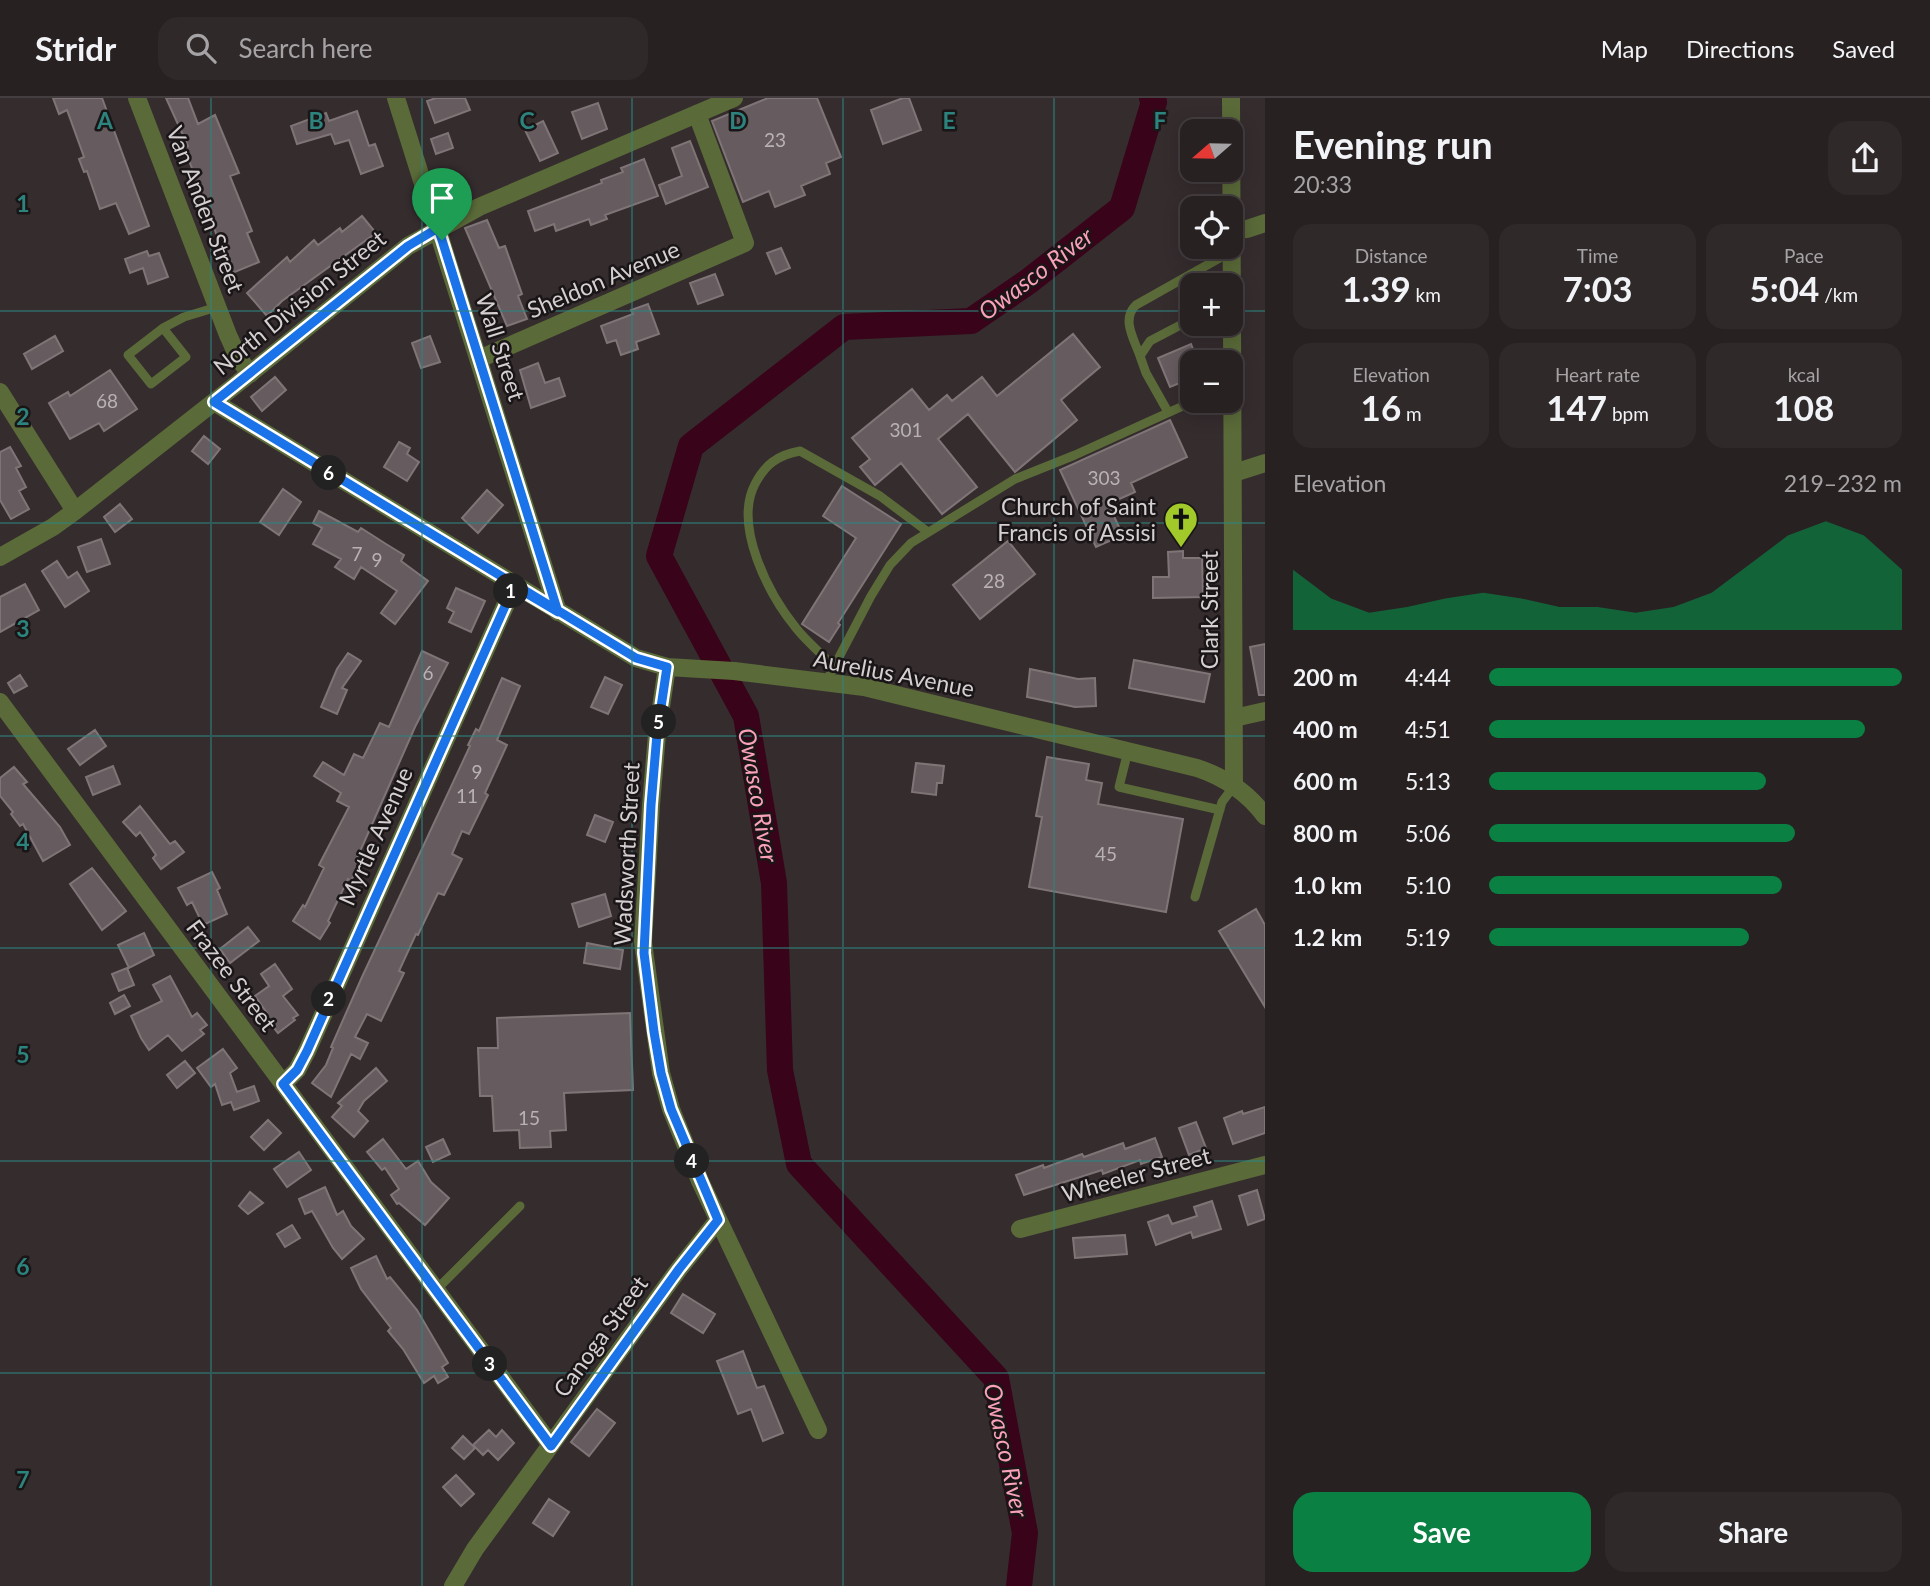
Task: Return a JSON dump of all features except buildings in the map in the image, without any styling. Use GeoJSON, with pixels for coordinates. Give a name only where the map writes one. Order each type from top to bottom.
{"type":"FeatureCollection","features":[{"type":"Feature","properties":{"kind":"street","name":"Van Anden Street"},"geometry":{"type":"LineString","coordinates":[[137,98],[217,307],[238,357],[250,374]]}},
{"type":"Feature","properties":{"kind":"street","name":"Wall Street"},"geometry":{"type":"LineString","coordinates":[[396,98],[558,612]]}},
{"type":"Feature","properties":{"kind":"street","name":"North Division Street"},"geometry":{"type":"LineString","coordinates":[[0,557],[53,527],[75,511],[408,246],[479,208],[734,98]]}},
{"type":"Feature","properties":{"kind":"street","name":"Clark Street"},"geometry":{"type":"LineString","coordinates":[[1231,98],[1232,196]]}},
{"type":"Feature","properties":{"kind":"street","name":"Sheldon Avenue"},"geometry":{"type":"LineString","coordinates":[[479,359],[745,243],[697,114]]}},
{"type":"Feature","properties":{"kind":"street"},"geometry":{"type":"LineString","coordinates":[[1243,229],[1265,223]]}},
{"type":"Feature","properties":{"kind":"street"},"geometry":{"type":"LineString","coordinates":[[0,392],[75,511]]}},
{"type":"Feature","properties":{"kind":"street","name":"Aurelius Avenue"},"geometry":{"type":"LineString","coordinates":[[214,402],[636,658],[674,668],[779,677],[830,674],[864,687],[1204,770],[1234,786]]}},
{"type":"Feature","properties":{"kind":"street","name":"Clark Street"},"geometry":{"type":"LineString","coordinates":[[1233,413],[1234,786]]}},
{"type":"Feature","properties":{"kind":"street"},"geometry":{"type":"LineString","coordinates":[[1234,473],[1265,463]]}},
{"type":"Feature","properties":{"kind":"street","name":"Myrtle Avenue"},"geometry":{"type":"LineString","coordinates":[[283,1084],[297,1070],[307,1051],[514,586]]}},
{"type":"Feature","properties":{"kind":"street","name":"Wadsworth Street"},"geometry":{"type":"LineString","coordinates":[[674,668],[657,734],[644,953],[661,1073],[671,1109],[718,1220],[818,1430]]}},
{"type":"Feature","properties":{"kind":"street","name":"Frazee Street"},"geometry":{"type":"LineString","coordinates":[[0,702],[551,1446]]}},
{"type":"Feature","properties":{"kind":"street"},"geometry":{"type":"LineString","coordinates":[[1234,718],[1265,711]]}},
{"type":"Feature","properties":{"kind":"street"},"geometry":{"type":"LineString","coordinates":[[1234,786],[1265,816]]}},
{"type":"Feature","properties":{"kind":"street","name":"Wheeler Street"},"geometry":{"type":"LineString","coordinates":[[1020,1230],[1265,1165]]}},
{"type":"Feature","properties":{"kind":"street","name":"Canoga Street"},"geometry":{"type":"LineString","coordinates":[[453,1586],[475,1549],[679,1269],[718,1220]]}},
{"type":"Feature","properties":{"kind":"lane"},"geometry":{"type":"LineString","coordinates":[[1168,412],[1146,373],[1128,324],[1129,311],[1217,259]]}},
{"type":"Feature","properties":{"kind":"lane"},"geometry":{"type":"LineString","coordinates":[[163,328],[186,358],[151,384],[128,355],[163,328],[184,317],[217,307]]}},
{"type":"Feature","properties":{"kind":"lane"},"geometry":{"type":"LineString","coordinates":[[1140,356],[1150,341],[1180,325]]}},
{"type":"Feature","properties":{"kind":"lane"},"geometry":{"type":"LineString","coordinates":[[928,532],[880,496],[800,451],[789,453],[763,467],[751,492],[747,517],[756,556],[774,594],[830,674],[890,565],[911,543],[1015,479],[1180,407]]}},
{"type":"Feature","properties":{"kind":"lane"},"geometry":{"type":"LineString","coordinates":[[1128,751],[1119,787],[1220,810]]}},
{"type":"Feature","properties":{"kind":"lane"},"geometry":{"type":"LineString","coordinates":[[1195,897],[1222,802],[1234,786]]}},
{"type":"Feature","properties":{"kind":"lane"},"geometry":{"type":"LineString","coordinates":[[436,1290],[520,1206]]}},
{"type":"Feature","properties":{"kind":"waterway","name":"Owasco River"},"geometry":{"type":"LineString","coordinates":[[1019,1586],[1025,1533],[996,1378],[799,1164],[780,1070],[774,883],[746,716],[659,556],[691,446],[844,327],[971,321],[1029,281],[1122,208],[1154,102],[1152,98]]}},
{"type":"Feature","properties":{"kind":"place","name":"Church of Saint Francis of Assisi"},"geometry":{"type":"Point","coordinates":[1181,549]}},
{"type":"Feature","properties":{"kind":"route"},"geometry":{"type":"LineString","coordinates":[[442,240],[438,228],[408,246],[214,402],[514,586],[558,612],[636,658],[667,667],[657,734],[651,805],[644,953],[661,1073],[671,1109],[718,1220],[679,1269],[551,1446],[283,1084],[297,1070],[307,1051],[514,586],[558,612],[442,240]]}}]}
